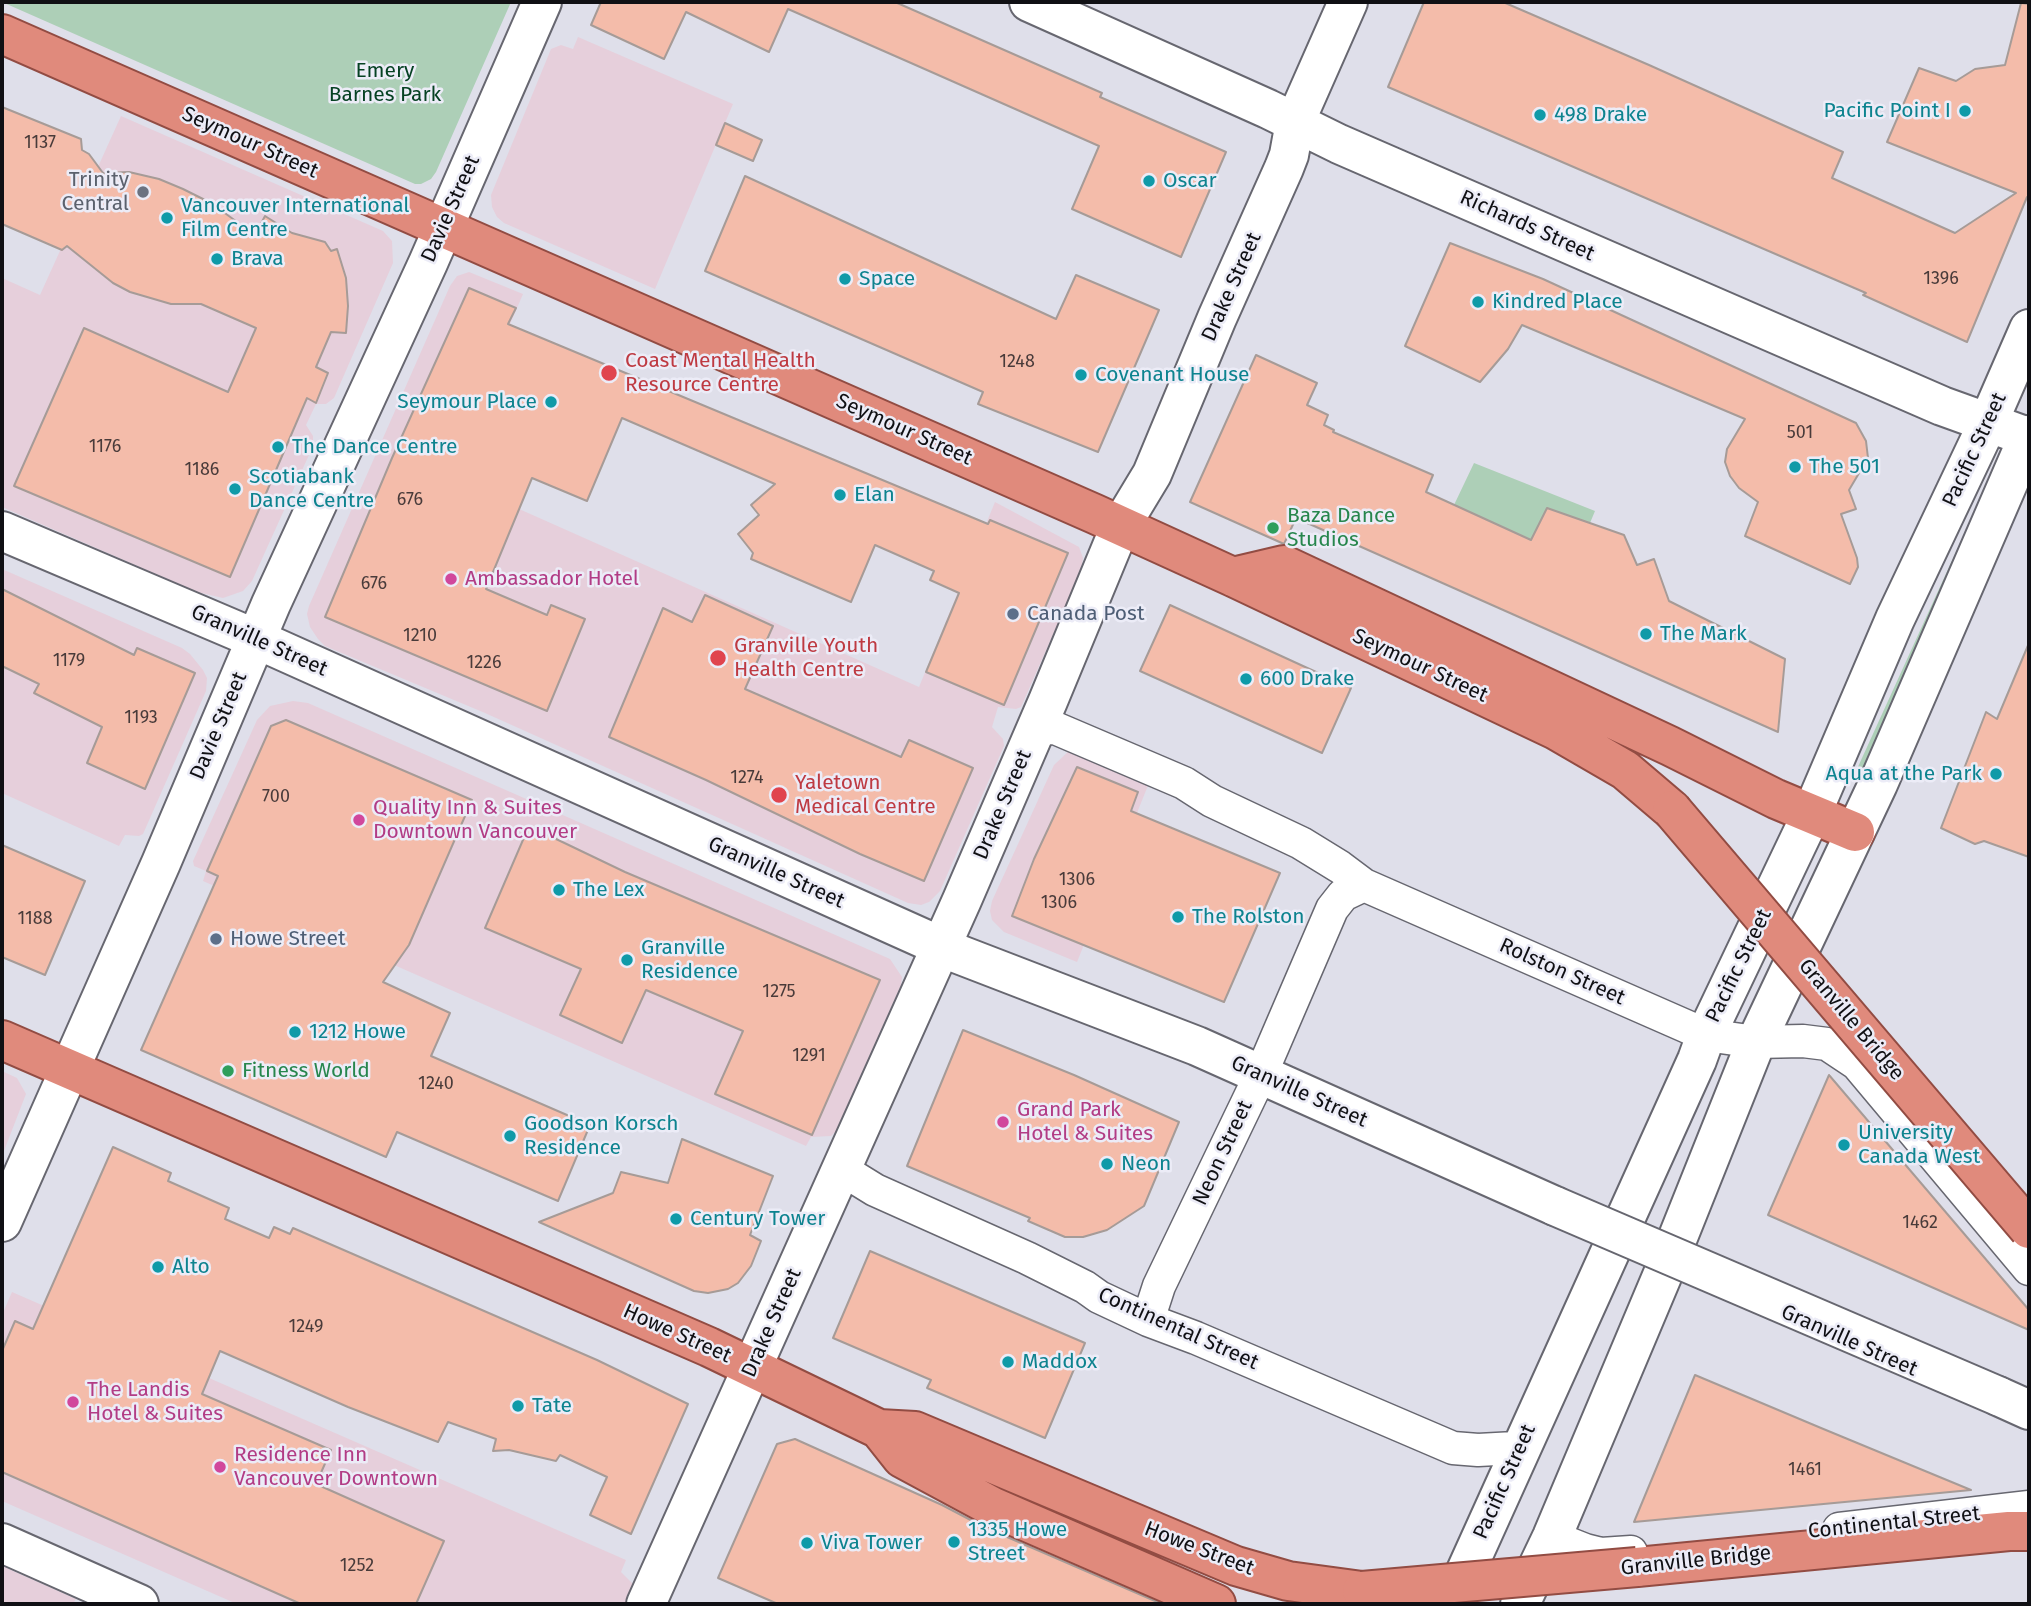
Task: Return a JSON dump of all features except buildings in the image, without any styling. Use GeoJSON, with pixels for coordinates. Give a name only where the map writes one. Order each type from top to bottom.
{"type":"FeatureCollection","features":[{"type":"Feature","properties":{"kind":"highway","name":"Seymour Street"},"geometry":{"type":"LineString","coordinates":[[2,34],[1233,578],[1556,730],[1625,770],[1672,810]]}},
{"type":"Feature","properties":{"kind":"highway"},"geometry":{"type":"LineString","coordinates":[[1233,578],[1284,565],[1670,746],[1776,799],[1855,832]]}},
{"type":"Feature","properties":{"kind":"highway","name":"Granville Bridge"},"geometry":{"type":"LineString","coordinates":[[1672,810],[2029,1229]]}},
{"type":"Feature","properties":{"kind":"highway","name":"Howe Street"},"geometry":{"type":"LineString","coordinates":[[2,1040],[752,1367],[879,1429],[915,1431],[1236,1566],[1288,1581],[1362,1591]]}},
{"type":"Feature","properties":{"kind":"highway"},"geometry":{"type":"LineString","coordinates":[[879,1429],[902,1458],[993,1507],[1216,1604]]}},
{"type":"Feature","properties":{"kind":"highway","name":"Granville Bridge"},"geometry":{"type":"LineString","coordinates":[[1362,1591],[2029,1531]]}},
{"type":"Feature","properties":{"kind":"main road","name":"Davie Street"},"geometry":{"type":"LineString","coordinates":[[2,1222],[161,863],[256,639],[444,228],[542,2]]}},
{"type":"Feature","properties":{"kind":"main road","name":"Richards Street"},"geometry":{"type":"LineString","coordinates":[[1029,2],[1339,144],[1745,321],[1942,406],[2029,437]]}},
{"type":"Feature","properties":{"kind":"main road","name":"Drake Street"},"geometry":{"type":"LineString","coordinates":[[646,1604],[1036,729],[1120,527],[1152,474],[1217,318],[1284,168],[1295,122],[1348,2]]}},
{"type":"Feature","properties":{"kind":"main road","name":"Pacific Street"},"geometry":{"type":"LineString","coordinates":[[1451,1604],[1706,1035],[1812,813],[1895,619],[1989,423],[2029,329]]}},
{"type":"Feature","properties":{"kind":"main road","name":"Pacific Street"},"geometry":{"type":"LineString","coordinates":[[1520,1604],[1552,1537],[1668,1262],[1756,1042],[1855,832],[2029,437]]}},
{"type":"Feature","properties":{"kind":"main road","name":"Granville Street"},"geometry":{"type":"LineString","coordinates":[[2,531],[256,639],[940,946],[1261,1074],[1555,1206],[2029,1410]]}},
{"type":"Feature","properties":{"kind":"main road"},"geometry":{"type":"LineString","coordinates":[[2,1543],[139,1604]]}},
{"type":"Feature","properties":{"kind":"street","name":"Rolston Street"},"geometry":{"type":"LineString","coordinates":[[1036,729],[1055,728],[1184,783],[1212,801],[1301,843],[1364,885],[1706,1035],[1756,1042],[1803,1041],[1827,1044],[1857,1064],[2029,1269]]}},
{"type":"Feature","properties":{"kind":"street","name":"Neon Street"},"geometry":{"type":"LineString","coordinates":[[1148,1320],[1159,1286],[1261,1074],[1332,909],[1343,895],[1364,885]]}},
{"type":"Feature","properties":{"kind":"street","name":"Continental Street"},"geometry":{"type":"LineString","coordinates":[[841,1169],[875,1190],[1027,1258],[1085,1287],[1098,1297],[1148,1320],[1453,1448],[1515,1448],[1525,1440]]}},
{"type":"Feature","properties":{"kind":"street","name":"Granville Street"},"geometry":{"type":"LineString","coordinates":[[1668,1262],[2029,1420]]}},
{"type":"Feature","properties":{"kind":"street","name":"Continental Street"},"geometry":{"type":"LineString","coordinates":[[1552,1537],[1584,1550],[1608,1555],[2029,1507]]}},
{"type":"Feature","properties":{"kind":"shaded area"},"geometry":{"type":"Polygon","coordinates":[[[578,37],[733,104],[655,289],[504,223],[492,207],[491,195],[551,49],[561,45],[573,49],[578,37]]]}},
{"type":"Feature","properties":{"kind":"shaded area"},"geometry":{"type":"Polygon","coordinates":[[[121,116],[383,231],[392,241],[393,263],[334,398],[326,404],[316,404],[306,425],[313,436],[313,446],[252,581],[243,591],[223,598],[197,592],[2,507],[2,278],[40,295],[121,116]]]}},
{"type":"Feature","properties":{"kind":"shaded area"},"geometry":{"type":"Polygon","coordinates":[[[469,272],[523,294],[445,476],[919,687],[995,502],[1079,547],[1083,558],[1081,571],[1021,707],[998,707],[992,727],[1003,739],[1004,746],[940,891],[929,902],[921,905],[908,903],[485,713],[325,646],[318,639],[310,627],[307,614],[309,606],[450,286],[457,276],[469,272]]]}},
{"type":"Feature","properties":{"kind":"shaded area"},"geometry":{"type":"Polygon","coordinates":[[[2,569],[182,648],[190,654],[207,678],[206,691],[143,834],[125,835],[119,846],[2,793],[2,569]]]}},
{"type":"Feature","properties":{"kind":"shaded area"},"geometry":{"type":"Polygon","coordinates":[[[293,701],[308,703],[890,959],[902,977],[901,985],[836,1131],[831,1136],[811,1137],[806,1146],[203,881],[206,871],[194,866],[193,861],[257,720],[270,706],[293,701]]]}},
{"type":"Feature","properties":{"kind":"shaded area"},"geometry":{"type":"Polygon","coordinates":[[[1071,749],[1149,783],[1077,962],[1004,932],[992,920],[990,911],[992,901],[1054,765],[1071,749]]]}},
{"type":"Feature","properties":{"kind":"shaded area"},"geometry":{"type":"Polygon","coordinates":[[[2,1071],[17,1078],[26,1094],[2,1156],[2,1071]]]}},
{"type":"Feature","properties":{"kind":"shaded area"},"geometry":{"type":"Polygon","coordinates":[[[12,1292],[626,1560],[621,1572],[634,1585],[628,1604],[237,1604],[2,1501],[2,1315],[12,1292]]]}},
{"type":"Feature","properties":{"kind":"shaded area"},"geometry":{"type":"Polygon","coordinates":[[[2,1566],[76,1599],[73,1604],[2,1604],[2,1566]]]}},
{"type":"Feature","properties":{"kind":"green space","name":"Emery Barnes Park"},"geometry":{"type":"Polygon","coordinates":[[[2,2],[511,2],[436,172],[431,179],[415,184],[2,2]]]}},
{"type":"Feature","properties":{"kind":"green space"},"geometry":{"type":"Polygon","coordinates":[[[1474,463],[1595,511],[1590,523],[1547,508],[1531,540],[1454,505],[1474,463]]]}},
{"type":"Feature","properties":{"kind":"green space"},"geometry":{"type":"Polygon","coordinates":[[[1985,488],[1861,781],[1858,780],[1855,775],[1857,769],[1985,488]]]}},
{"type":"Feature","properties":{"kind":"place","name":"Pacific Point I"},"geometry":{"type":"Point","coordinates":[1965,111]}},
{"type":"Feature","properties":{"kind":"place","name":"498 Drake"},"geometry":{"type":"Point","coordinates":[1540,115]}},
{"type":"Feature","properties":{"kind":"place","name":"Oscar"},"geometry":{"type":"Point","coordinates":[1149,181]}},
{"type":"Feature","properties":{"kind":"place","name":"Trinity Central"},"geometry":{"type":"Point","coordinates":[143,192]}},
{"type":"Feature","properties":{"kind":"place","name":"Vancouver International Film Centre"},"geometry":{"type":"Point","coordinates":[167,218]}},
{"type":"Feature","properties":{"kind":"place","name":"Brava"},"geometry":{"type":"Point","coordinates":[217,259]}},
{"type":"Feature","properties":{"kind":"place","name":"Space"},"geometry":{"type":"Point","coordinates":[845,279]}},
{"type":"Feature","properties":{"kind":"place","name":"Kindred Place"},"geometry":{"type":"Point","coordinates":[1478,302]}},
{"type":"Feature","properties":{"kind":"place","name":"Coast Mental Health Resource Centre"},"geometry":{"type":"Point","coordinates":[609,373]}},
{"type":"Feature","properties":{"kind":"place","name":"Covenant House"},"geometry":{"type":"Point","coordinates":[1081,375]}},
{"type":"Feature","properties":{"kind":"place","name":"Seymour Place"},"geometry":{"type":"Point","coordinates":[551,402]}},
{"type":"Feature","properties":{"kind":"place","name":"The Dance Centre"},"geometry":{"type":"Point","coordinates":[278,447]}},
{"type":"Feature","properties":{"kind":"place","name":"The 501"},"geometry":{"type":"Point","coordinates":[1795,467]}},
{"type":"Feature","properties":{"kind":"place","name":"Scotiabank Dance Centre"},"geometry":{"type":"Point","coordinates":[235,489]}},
{"type":"Feature","properties":{"kind":"place","name":"Elan"},"geometry":{"type":"Point","coordinates":[840,495]}},
{"type":"Feature","properties":{"kind":"place","name":"Baza Dance Studios"},"geometry":{"type":"Point","coordinates":[1273,528]}},
{"type":"Feature","properties":{"kind":"place","name":"Ambassador Hotel"},"geometry":{"type":"Point","coordinates":[451,579]}},
{"type":"Feature","properties":{"kind":"place","name":"Canada Post"},"geometry":{"type":"Point","coordinates":[1013,614]}},
{"type":"Feature","properties":{"kind":"place","name":"The Mark"},"geometry":{"type":"Point","coordinates":[1646,634]}},
{"type":"Feature","properties":{"kind":"place","name":"Granville Youth Health Centre"},"geometry":{"type":"Point","coordinates":[718,658]}},
{"type":"Feature","properties":{"kind":"place","name":"600 Drake"},"geometry":{"type":"Point","coordinates":[1246,679]}},
{"type":"Feature","properties":{"kind":"place","name":"Aqua at the Park"},"geometry":{"type":"Point","coordinates":[1996,774]}},
{"type":"Feature","properties":{"kind":"place","name":"Yaletown Medical Centre"},"geometry":{"type":"Point","coordinates":[779,795]}},
{"type":"Feature","properties":{"kind":"place","name":"Quality Inn & Suites Downtown Vancouver"},"geometry":{"type":"Point","coordinates":[359,820]}},
{"type":"Feature","properties":{"kind":"place","name":"The Lex"},"geometry":{"type":"Point","coordinates":[559,890]}},
{"type":"Feature","properties":{"kind":"place","name":"The Rolston"},"geometry":{"type":"Point","coordinates":[1178,917]}},
{"type":"Feature","properties":{"kind":"place","name":"Howe Street"},"geometry":{"type":"Point","coordinates":[216,939]}},
{"type":"Feature","properties":{"kind":"place","name":"Granville Residence"},"geometry":{"type":"Point","coordinates":[627,960]}},
{"type":"Feature","properties":{"kind":"place","name":"1212 Howe"},"geometry":{"type":"Point","coordinates":[295,1032]}},
{"type":"Feature","properties":{"kind":"place","name":"Fitness World"},"geometry":{"type":"Point","coordinates":[228,1071]}},
{"type":"Feature","properties":{"kind":"place","name":"Grand Park Hotel & Suites"},"geometry":{"type":"Point","coordinates":[1003,1122]}},
{"type":"Feature","properties":{"kind":"place","name":"Goodson Korsch Residence"},"geometry":{"type":"Point","coordinates":[510,1136]}},
{"type":"Feature","properties":{"kind":"place","name":"University Canada West"},"geometry":{"type":"Point","coordinates":[1844,1145]}},
{"type":"Feature","properties":{"kind":"place","name":"Neon"},"geometry":{"type":"Point","coordinates":[1107,1164]}},
{"type":"Feature","properties":{"kind":"place","name":"Century Tower"},"geometry":{"type":"Point","coordinates":[676,1219]}},
{"type":"Feature","properties":{"kind":"place","name":"Alto"},"geometry":{"type":"Point","coordinates":[158,1267]}},
{"type":"Feature","properties":{"kind":"place","name":"Maddox"},"geometry":{"type":"Point","coordinates":[1008,1362]}},
{"type":"Feature","properties":{"kind":"place","name":"The Landis Hotel & Suites"},"geometry":{"type":"Point","coordinates":[73,1402]}},
{"type":"Feature","properties":{"kind":"place","name":"Tate"},"geometry":{"type":"Point","coordinates":[518,1406]}},
{"type":"Feature","properties":{"kind":"place","name":"Residence Inn Vancouver Downtown"},"geometry":{"type":"Point","coordinates":[220,1467]}},
{"type":"Feature","properties":{"kind":"place","name":"1335 Howe Street"},"geometry":{"type":"Point","coordinates":[954,1542]}},
{"type":"Feature","properties":{"kind":"place","name":"Viva Tower"},"geometry":{"type":"Point","coordinates":[807,1543]}}]}
